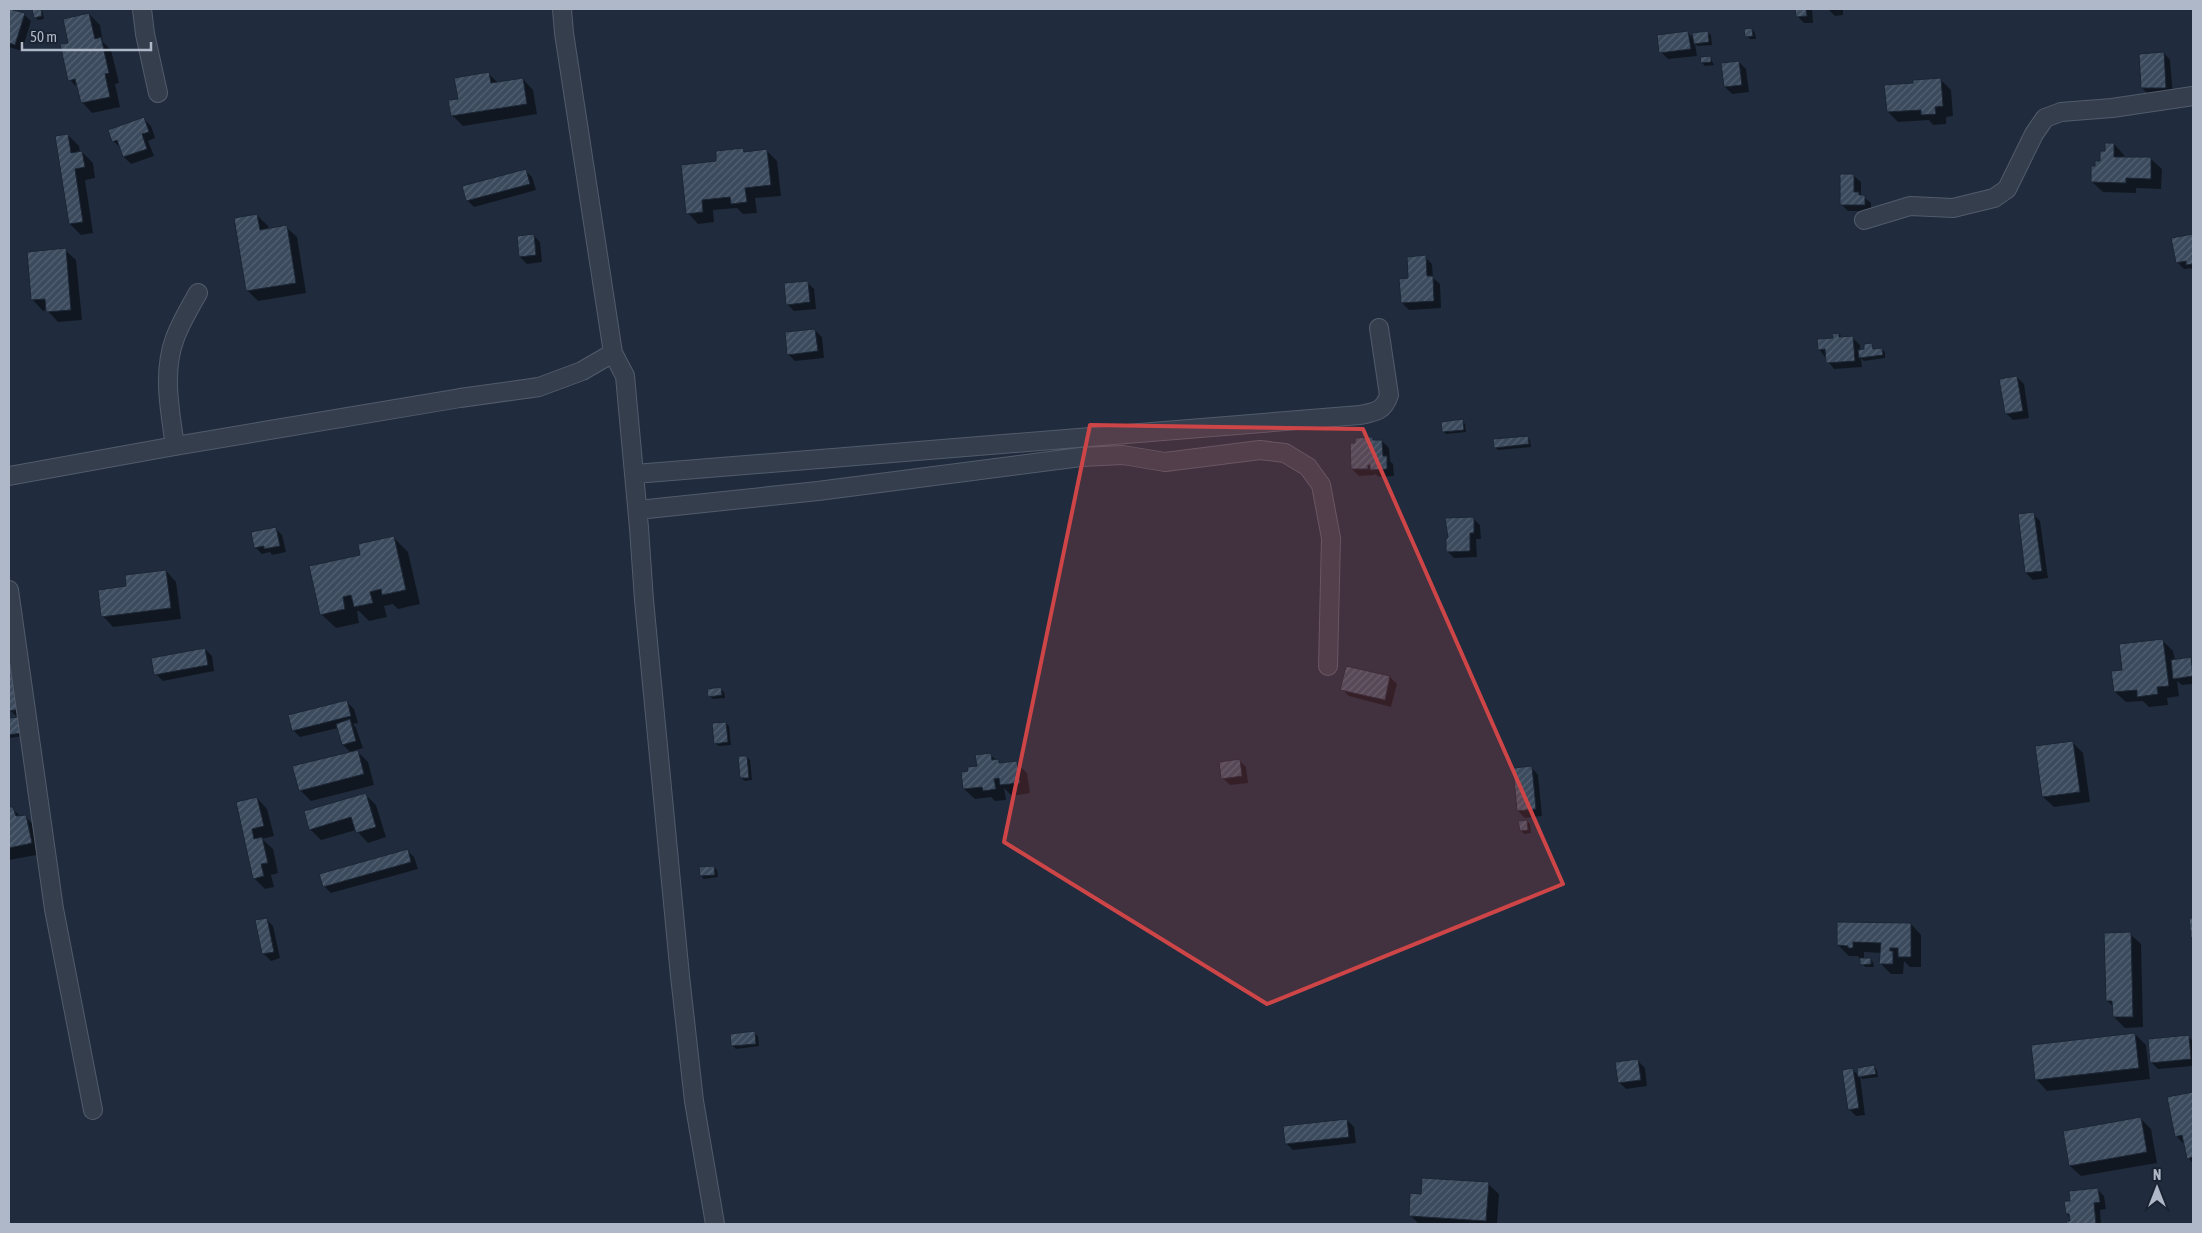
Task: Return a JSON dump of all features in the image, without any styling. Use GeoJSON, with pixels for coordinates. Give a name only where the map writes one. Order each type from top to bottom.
{"type":"FeatureCollection","features":[{"type":"Feature","properties":{"kind":"street"},"geometry":{"type":"LineString","coordinates":[[142,9],[145,34],[158,93]]}},
{"type":"Feature","properties":{"kind":"street"},"geometry":{"type":"LineString","coordinates":[[562,9],[564,34],[613,353],[625,376],[635,474],[644,600],[680,976],[694,1101],[715,1224]]}},
{"type":"Feature","properties":{"kind":"street"},"geometry":{"type":"LineString","coordinates":[[1864,220],[1910,206],[1953,208],[1994,198],[2007,189],[2034,134],[2045,118],[2061,112],[2112,108],[2193,96]]}},
{"type":"Feature","properties":{"kind":"street"},"geometry":{"type":"LineString","coordinates":[[175,446],[168,380],[171,355],[175,338],[198,293]]}},
{"type":"Feature","properties":{"kind":"street"},"geometry":{"type":"LineString","coordinates":[[635,474],[1378,412],[1386,404],[1389,395],[1379,328]]}},
{"type":"Feature","properties":{"kind":"street"},"geometry":{"type":"LineString","coordinates":[[9,476],[175,446],[538,386],[582,372],[613,353]]}},
{"type":"Feature","properties":{"kind":"street"},"geometry":{"type":"LineString","coordinates":[[638,510],[818,490],[1081,457],[1123,455],[1165,462],[1260,450],[1285,453],[1308,467],[1321,485],[1331,538],[1328,666]]}},
{"type":"Feature","properties":{"kind":"street"},"geometry":{"type":"LineString","coordinates":[[9,590],[54,909],[93,1110]]}},
{"type":"Feature","properties":{"kind":"highlighted area"},"geometry":{"type":"Polygon","coordinates":[[[1090,425],[1363,429],[1563,884],[1267,1004],[1004,842],[1090,425]]]}},
{"type":"Feature","properties":{"kind":"building"},"geometry":{"type":"Polygon","coordinates":[[[9,9],[25,13],[15,45],[9,43],[9,9]]]}},
{"type":"Feature","properties":{"kind":"building"},"geometry":{"type":"Polygon","coordinates":[[[32,9],[41,9],[42,16],[34,18],[32,9]]]}},
{"type":"Feature","properties":{"kind":"building"},"geometry":{"type":"Polygon","coordinates":[[[1795,9],[1806,9],[1807,16],[1796,17],[1795,9]]]}},
{"type":"Feature","properties":{"kind":"building"},"geometry":{"type":"Polygon","coordinates":[[[89,13],[95,39],[101,37],[109,73],[105,74],[110,97],[81,103],[75,79],[68,81],[60,44],[68,43],[63,19],[89,13]]]}},
{"type":"Feature","properties":{"kind":"building"},"geometry":{"type":"Polygon","coordinates":[[[1752,28],[1753,36],[1745,37],[1744,29],[1752,28]]]}},
{"type":"Feature","properties":{"kind":"building"},"geometry":{"type":"Polygon","coordinates":[[[1688,31],[1691,49],[1659,53],[1657,35],[1688,31]]]}},
{"type":"Feature","properties":{"kind":"building"},"geometry":{"type":"Polygon","coordinates":[[[1708,31],[1709,42],[1694,44],[1692,33],[1708,31]]]}},
{"type":"Feature","properties":{"kind":"building"},"geometry":{"type":"Polygon","coordinates":[[[2164,52],[2166,88],[2141,88],[2139,54],[2164,52]]]}},
{"type":"Feature","properties":{"kind":"building"},"geometry":{"type":"Polygon","coordinates":[[[1711,56],[1711,62],[1701,63],[1700,57],[1711,56]]]}},
{"type":"Feature","properties":{"kind":"building"},"geometry":{"type":"Polygon","coordinates":[[[1739,61],[1742,85],[1724,87],[1721,63],[1739,61]]]}},
{"type":"Feature","properties":{"kind":"building"},"geometry":{"type":"Polygon","coordinates":[[[489,72],[491,83],[523,78],[527,104],[451,116],[448,100],[458,99],[454,78],[489,72]]]}},
{"type":"Feature","properties":{"kind":"building"},"geometry":{"type":"Polygon","coordinates":[[[1941,78],[1943,106],[1935,107],[1936,114],[1921,115],[1921,110],[1887,112],[1884,85],[1913,83],[1913,80],[1941,78]]]}},
{"type":"Feature","properties":{"kind":"building"},"geometry":{"type":"Polygon","coordinates":[[[144,117],[149,132],[142,134],[147,149],[123,157],[117,140],[112,142],[108,130],[144,117]]]}},
{"type":"Feature","properties":{"kind":"building"},"geometry":{"type":"Polygon","coordinates":[[[68,134],[71,153],[82,151],[85,167],[75,169],[83,222],[69,224],[55,136],[68,134]]]}},
{"type":"Feature","properties":{"kind":"building"},"geometry":{"type":"Polygon","coordinates":[[[2105,143],[2114,143],[2114,157],[2151,157],[2151,179],[2126,178],[2126,183],[2091,182],[2091,166],[2095,166],[2095,161],[2100,161],[2100,151],[2105,151],[2105,143]]]}},
{"type":"Feature","properties":{"kind":"building"},"geometry":{"type":"Polygon","coordinates":[[[743,148],[744,152],[767,149],[771,185],[745,188],[747,202],[731,204],[730,197],[702,200],[703,212],[686,214],[681,165],[716,161],[716,151],[743,148]]]}},
{"type":"Feature","properties":{"kind":"building"},"geometry":{"type":"Polygon","coordinates":[[[526,169],[530,184],[466,201],[462,186],[526,169]]]}},
{"type":"Feature","properties":{"kind":"building"},"geometry":{"type":"Polygon","coordinates":[[[1840,174],[1854,174],[1854,192],[1859,192],[1859,195],[1865,195],[1865,205],[1840,205],[1840,174]]]}},
{"type":"Feature","properties":{"kind":"building"},"geometry":{"type":"Polygon","coordinates":[[[257,214],[260,230],[287,225],[296,283],[246,291],[234,218],[257,214]]]}},
{"type":"Feature","properties":{"kind":"building"},"geometry":{"type":"Polygon","coordinates":[[[534,234],[536,255],[519,257],[517,236],[534,234]]]}},
{"type":"Feature","properties":{"kind":"building"},"geometry":{"type":"Polygon","coordinates":[[[2193,234],[2193,264],[2186,265],[2186,261],[2176,263],[2171,238],[2193,234]]]}},
{"type":"Feature","properties":{"kind":"building"},"geometry":{"type":"Polygon","coordinates":[[[66,248],[71,310],[46,312],[45,299],[31,300],[27,252],[66,248]]]}},
{"type":"Feature","properties":{"kind":"building"},"geometry":{"type":"Polygon","coordinates":[[[1426,255],[1427,276],[1433,276],[1434,301],[1401,303],[1399,279],[1408,278],[1407,257],[1426,255]]]}},
{"type":"Feature","properties":{"kind":"building"},"geometry":{"type":"Polygon","coordinates":[[[808,281],[810,302],[786,305],[784,283],[808,281]]]}},
{"type":"Feature","properties":{"kind":"building"},"geometry":{"type":"Polygon","coordinates":[[[815,329],[818,351],[787,355],[785,332],[815,329]]]}},
{"type":"Feature","properties":{"kind":"building"},"geometry":{"type":"Polygon","coordinates":[[[1839,333],[1839,337],[1853,336],[1855,361],[1826,363],[1825,349],[1818,350],[1817,339],[1833,338],[1832,334],[1839,333]]]}},
{"type":"Feature","properties":{"kind":"building"},"geometry":{"type":"Polygon","coordinates":[[[1872,343],[1873,349],[1882,348],[1883,355],[1859,358],[1858,350],[1864,349],[1864,344],[1872,343]]]}},
{"type":"Feature","properties":{"kind":"building"},"geometry":{"type":"Polygon","coordinates":[[[2017,376],[2023,411],[2005,414],[1999,379],[2017,376]]]}},
{"type":"Feature","properties":{"kind":"building"},"geometry":{"type":"Polygon","coordinates":[[[1463,419],[1464,430],[1442,432],[1441,422],[1463,419]]]}},
{"type":"Feature","properties":{"kind":"building"},"geometry":{"type":"Polygon","coordinates":[[[1528,436],[1529,444],[1494,448],[1493,439],[1528,436]]]}},
{"type":"Feature","properties":{"kind":"building"},"geometry":{"type":"Polygon","coordinates":[[[1373,437],[1373,440],[1382,440],[1383,456],[1387,456],[1387,469],[1370,470],[1370,465],[1368,465],[1368,469],[1351,469],[1350,443],[1355,443],[1355,438],[1373,437]]]}},
{"type":"Feature","properties":{"kind":"building"},"geometry":{"type":"Polygon","coordinates":[[[2034,512],[2042,571],[2025,573],[2018,514],[2034,512]]]}},
{"type":"Feature","properties":{"kind":"building"},"geometry":{"type":"Polygon","coordinates":[[[1474,517],[1474,533],[1470,533],[1470,551],[1446,552],[1446,538],[1448,538],[1445,518],[1474,517]]]}},
{"type":"Feature","properties":{"kind":"building"},"geometry":{"type":"Polygon","coordinates":[[[276,527],[280,546],[264,549],[264,546],[254,548],[251,532],[276,527]]]}},
{"type":"Feature","properties":{"kind":"building"},"geometry":{"type":"Polygon","coordinates":[[[394,536],[406,590],[382,595],[381,589],[370,592],[373,603],[354,607],[351,595],[343,597],[345,609],[320,615],[309,566],[360,555],[358,544],[394,536]]]}},
{"type":"Feature","properties":{"kind":"building"},"geometry":{"type":"Polygon","coordinates":[[[166,570],[171,608],[101,617],[98,590],[126,586],[125,575],[166,570]]]}},
{"type":"Feature","properties":{"kind":"building"},"geometry":{"type":"Polygon","coordinates":[[[9,639],[20,709],[9,711],[9,639]]]}},
{"type":"Feature","properties":{"kind":"building"},"geometry":{"type":"Polygon","coordinates":[[[2163,639],[2169,686],[2157,687],[2158,694],[2137,697],[2137,690],[2114,692],[2111,671],[2122,670],[2119,644],[2163,639]]]}},
{"type":"Feature","properties":{"kind":"building"},"geometry":{"type":"Polygon","coordinates":[[[205,648],[208,665],[154,675],[151,658],[205,648]]]}},
{"type":"Feature","properties":{"kind":"building"},"geometry":{"type":"Polygon","coordinates":[[[2191,657],[2193,676],[2173,679],[2171,660],[2191,657]]]}},
{"type":"Feature","properties":{"kind":"building"},"geometry":{"type":"Polygon","coordinates":[[[1346,666],[1390,676],[1385,700],[1340,690],[1346,666]]]}},
{"type":"Feature","properties":{"kind":"building"},"geometry":{"type":"Polygon","coordinates":[[[721,687],[722,695],[708,697],[707,689],[721,687]]]}},
{"type":"Feature","properties":{"kind":"building"},"geometry":{"type":"Polygon","coordinates":[[[347,700],[351,716],[292,731],[288,715],[347,700]]]}},
{"type":"Feature","properties":{"kind":"building"},"geometry":{"type":"Polygon","coordinates":[[[19,717],[21,733],[9,735],[9,718],[19,717]]]}},
{"type":"Feature","properties":{"kind":"building"},"geometry":{"type":"Polygon","coordinates":[[[350,719],[356,741],[342,745],[336,724],[350,719]]]}},
{"type":"Feature","properties":{"kind":"building"},"geometry":{"type":"Polygon","coordinates":[[[726,722],[728,742],[714,744],[712,723],[726,722]]]}},
{"type":"Feature","properties":{"kind":"building"},"geometry":{"type":"Polygon","coordinates":[[[2073,741],[2080,792],[2042,797],[2035,746],[2073,741]]]}},
{"type":"Feature","properties":{"kind":"building"},"geometry":{"type":"Polygon","coordinates":[[[358,750],[364,774],[299,791],[292,766],[358,750]]]}},
{"type":"Feature","properties":{"kind":"building"},"geometry":{"type":"Polygon","coordinates":[[[991,753],[992,760],[999,759],[999,763],[1017,761],[1020,783],[1000,785],[999,778],[994,779],[996,789],[983,791],[982,787],[963,789],[961,772],[968,771],[967,767],[977,766],[975,755],[991,753]]]}},
{"type":"Feature","properties":{"kind":"building"},"geometry":{"type":"Polygon","coordinates":[[[738,756],[747,756],[749,778],[740,778],[738,756]]]}},
{"type":"Feature","properties":{"kind":"building"},"geometry":{"type":"Polygon","coordinates":[[[1240,759],[1242,776],[1221,779],[1219,762],[1240,759]]]}},
{"type":"Feature","properties":{"kind":"building"},"geometry":{"type":"Polygon","coordinates":[[[1532,766],[1536,809],[1517,811],[1513,768],[1532,766]]]}},
{"type":"Feature","properties":{"kind":"building"},"geometry":{"type":"Polygon","coordinates":[[[366,793],[376,827],[356,833],[351,817],[309,830],[304,811],[366,793]]]}},
{"type":"Feature","properties":{"kind":"building"},"geometry":{"type":"Polygon","coordinates":[[[257,797],[264,826],[252,829],[254,839],[262,837],[268,863],[261,864],[264,876],[253,879],[236,802],[257,797]]]}},
{"type":"Feature","properties":{"kind":"building"},"geometry":{"type":"Polygon","coordinates":[[[9,807],[13,807],[16,816],[26,815],[32,843],[9,848],[9,807]]]}},
{"type":"Feature","properties":{"kind":"building"},"geometry":{"type":"Polygon","coordinates":[[[1527,820],[1528,830],[1520,831],[1518,821],[1527,820]]]}},
{"type":"Feature","properties":{"kind":"building"},"geometry":{"type":"Polygon","coordinates":[[[408,849],[411,862],[323,887],[319,874],[408,849]]]}},
{"type":"Feature","properties":{"kind":"building"},"geometry":{"type":"Polygon","coordinates":[[[714,866],[715,875],[700,876],[699,867],[714,866]]]}},
{"type":"Feature","properties":{"kind":"building"},"geometry":{"type":"Polygon","coordinates":[[[267,918],[274,952],[262,954],[255,920],[267,918]]]}},
{"type":"Feature","properties":{"kind":"building"},"geometry":{"type":"Polygon","coordinates":[[[2189,918],[2193,918],[2193,937],[2191,938],[2189,918]]]}},
{"type":"Feature","properties":{"kind":"building"},"geometry":{"type":"Polygon","coordinates":[[[1837,922],[1911,923],[1911,957],[1898,957],[1898,948],[1890,948],[1890,951],[1893,951],[1893,964],[1879,964],[1881,943],[1853,942],[1853,948],[1837,945],[1837,922]]]}},
{"type":"Feature","properties":{"kind":"building"},"geometry":{"type":"Polygon","coordinates":[[[2131,932],[2133,1017],[2113,1017],[2112,1001],[2106,1001],[2104,933],[2131,932]]]}},
{"type":"Feature","properties":{"kind":"building"},"geometry":{"type":"Polygon","coordinates":[[[1860,958],[1871,958],[1871,964],[1860,965],[1860,958]]]}},
{"type":"Feature","properties":{"kind":"building"},"geometry":{"type":"Polygon","coordinates":[[[755,1031],[756,1044],[731,1046],[730,1034],[755,1031]]]}},
{"type":"Feature","properties":{"kind":"building"},"geometry":{"type":"Polygon","coordinates":[[[2135,1033],[2139,1068],[2035,1080],[2031,1045],[2135,1033]]]}},
{"type":"Feature","properties":{"kind":"building"},"geometry":{"type":"Polygon","coordinates":[[[2189,1035],[2191,1059],[2150,1063],[2148,1039],[2189,1035]]]}},
{"type":"Feature","properties":{"kind":"building"},"geometry":{"type":"Polygon","coordinates":[[[1638,1059],[1641,1080],[1618,1083],[1615,1062],[1638,1059]]]}},
{"type":"Feature","properties":{"kind":"building"},"geometry":{"type":"Polygon","coordinates":[[[1874,1065],[1876,1074],[1858,1077],[1857,1068],[1874,1065]]]}},
{"type":"Feature","properties":{"kind":"building"},"geometry":{"type":"Polygon","coordinates":[[[1853,1068],[1859,1108],[1848,1110],[1842,1070],[1853,1068]]]}},
{"type":"Feature","properties":{"kind":"building"},"geometry":{"type":"Polygon","coordinates":[[[2193,1092],[2193,1157],[2187,1159],[2182,1135],[2175,1137],[2167,1097],[2193,1092]]]}},
{"type":"Feature","properties":{"kind":"building"},"geometry":{"type":"Polygon","coordinates":[[[2141,1117],[2147,1152],[2069,1166],[2063,1131],[2141,1117]]]}},
{"type":"Feature","properties":{"kind":"building"},"geometry":{"type":"Polygon","coordinates":[[[1347,1119],[1349,1137],[1285,1144],[1283,1126],[1347,1119]]]}},
{"type":"Feature","properties":{"kind":"building"},"geometry":{"type":"Polygon","coordinates":[[[1422,1178],[1489,1182],[1486,1221],[1409,1216],[1410,1193],[1421,1194],[1422,1178]]]}},
{"type":"Feature","properties":{"kind":"building"},"geometry":{"type":"Polygon","coordinates":[[[2098,1188],[2100,1202],[2094,1203],[2096,1224],[2067,1224],[2066,1221],[2070,1221],[2069,1214],[2066,1214],[2064,1201],[2070,1201],[2069,1191],[2098,1188]]]}}]}
